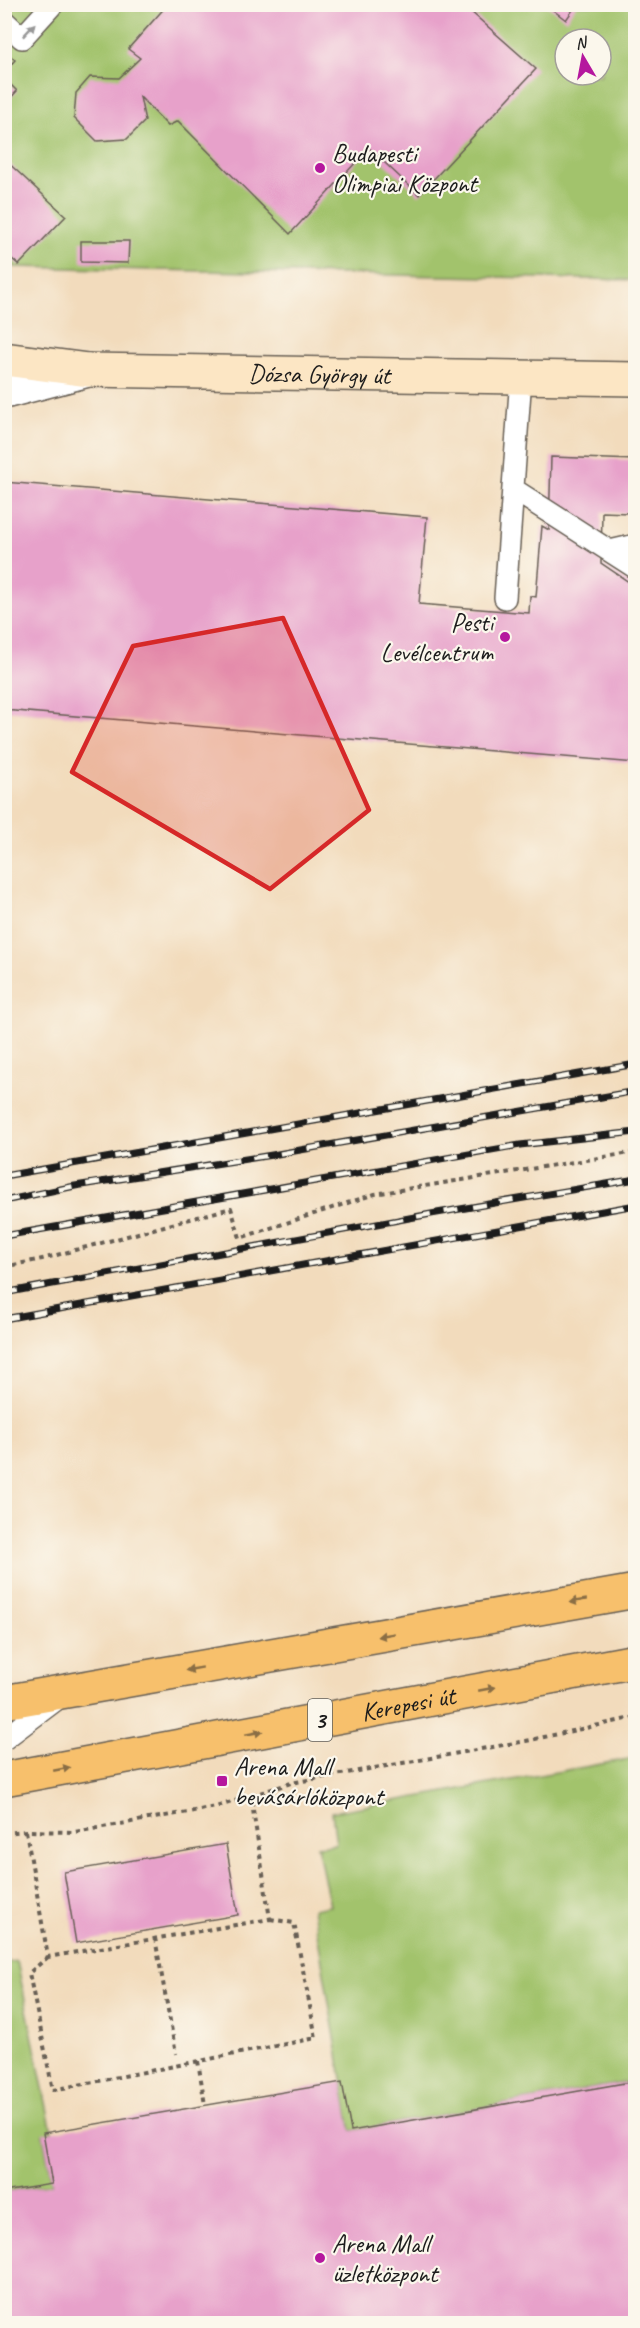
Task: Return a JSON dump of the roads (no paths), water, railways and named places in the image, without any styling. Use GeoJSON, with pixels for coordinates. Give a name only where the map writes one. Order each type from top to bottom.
{"type":"FeatureCollection","features":[{"type":"Feature","properties":{"kind":"main road","name":"Dózsa György út"},"geometry":{"type":"LineString","coordinates":[[4,359],[88,370],[636,379]]}},
{"type":"Feature","properties":{"kind":"main road"},"geometry":{"type":"LineString","coordinates":[[4,1702],[636,1591]]}},
{"type":"Feature","properties":{"kind":"main road","name":"Kerepesi út"},"geometry":{"type":"LineString","coordinates":[[4,1779],[636,1661]]}},
{"type":"Feature","properties":{"kind":"street"},"geometry":{"type":"LineString","coordinates":[[4,392],[88,370]]}},
{"type":"Feature","properties":{"kind":"lane"},"geometry":{"type":"LineString","coordinates":[[4,21],[22,38],[53,4]]}},
{"type":"Feature","properties":{"kind":"lane"},"geometry":{"type":"LineString","coordinates":[[505,598],[521,377]]}},
{"type":"Feature","properties":{"kind":"lane"},"geometry":{"type":"LineString","coordinates":[[513,489],[636,568]]}},
{"type":"Feature","properties":{"kind":"lane"},"geometry":{"type":"LineString","coordinates":[[610,551],[636,545]]}},
{"type":"Feature","properties":{"kind":"lane"},"geometry":{"type":"LineString","coordinates":[[4,1738],[67,1692]]}},
{"type":"Feature","properties":{"kind":"railway"},"geometry":{"type":"LineString","coordinates":[[4,1176],[636,1064]]}},
{"type":"Feature","properties":{"kind":"railway"},"geometry":{"type":"LineString","coordinates":[[4,1201],[75,1186],[272,1155],[636,1091]]}},
{"type":"Feature","properties":{"kind":"railway"},"geometry":{"type":"LineString","coordinates":[[4,1236],[520,1145],[636,1132]]}},
{"type":"Feature","properties":{"kind":"railway"},"geometry":{"type":"LineString","coordinates":[[4,1293],[431,1214],[636,1179]]}},
{"type":"Feature","properties":{"kind":"railway"},"geometry":{"type":"LineString","coordinates":[[4,1319],[636,1205]]}},
{"type":"Feature","properties":{"kind":"place","name":"Budapesti Olimpiai Központ"},"geometry":{"type":"Point","coordinates":[320,168]}},
{"type":"Feature","properties":{"kind":"place","name":"Pesti Levélcentrum"},"geometry":{"type":"Point","coordinates":[505,637]}},
{"type":"Feature","properties":{"kind":"place","name":"Arena Mall bevásárlóközpont"},"geometry":{"type":"Point","coordinates":[222,1781]}},
{"type":"Feature","properties":{"kind":"place","name":"Arena Mall üzletközpont"},"geometry":{"type":"Point","coordinates":[320,2258]}}]}
